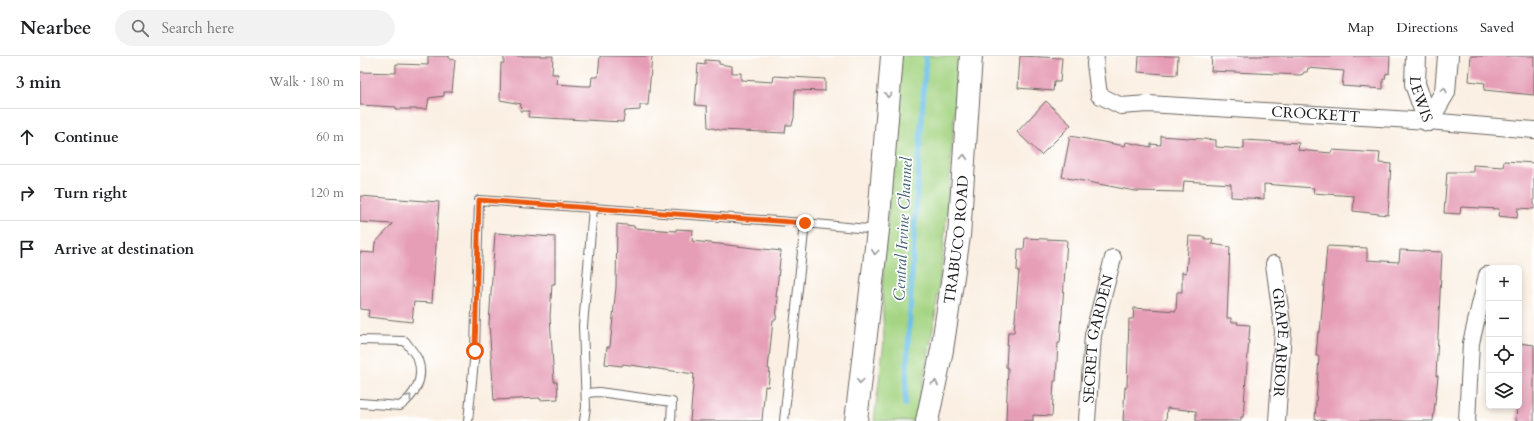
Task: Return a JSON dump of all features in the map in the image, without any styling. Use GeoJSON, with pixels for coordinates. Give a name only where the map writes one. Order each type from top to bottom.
{"type":"FeatureCollection","features":[{"type":"Feature","properties":{"kind":"main road"},"geometry":{"type":"LineString","coordinates":[[856,421],[878,230],[892,56]]}},
{"type":"Feature","properties":{"kind":"main road","name":"TRABUCO ROAD"},"geometry":{"type":"LineString","coordinates":[[926,421],[942,350],[959,236],[971,56]]}},
{"type":"Feature","properties":{"kind":"street","name":"CROCKETT"},"geometry":{"type":"LineString","coordinates":[[1096,56],[1094,64],[1099,95],[1120,106],[1148,104],[1428,121],[1534,130]]}},
{"type":"Feature","properties":{"kind":"street","name":"LEWIS"},"geometry":{"type":"LineString","coordinates":[[1416,56],[1415,84],[1428,121]]}},
{"type":"Feature","properties":{"kind":"street","name":"LEWIS"},"geometry":{"type":"LineString","coordinates":[[1428,121],[1445,92],[1448,56]]}},
{"type":"Feature","properties":{"kind":"street","name":"SECRET GARDEN"},"geometry":{"type":"LineString","coordinates":[[1087,421],[1093,335],[1113,258]]}},
{"type":"Feature","properties":{"kind":"street","name":"GRAPE ARBOR"},"geometry":{"type":"LineString","coordinates":[[1274,264],[1283,331],[1278,421]]}},
{"type":"Feature","properties":{"kind":"street"},"geometry":{"type":"LineString","coordinates":[[1467,421],[1471,343],[1486,279]]}},
{"type":"Feature","properties":{"kind":"lane"},"geometry":{"type":"LineString","coordinates":[[468,421],[475,351],[479,200],[805,223],[878,230]]}},
{"type":"Feature","properties":{"kind":"lane"},"geometry":{"type":"LineString","coordinates":[[584,421],[586,394],[583,326],[593,208]]}},
{"type":"Feature","properties":{"kind":"lane"},"geometry":{"type":"LineString","coordinates":[[784,421],[805,223]]}},
{"type":"Feature","properties":{"kind":"lane"},"geometry":{"type":"LineString","coordinates":[[360,340],[405,341],[418,360],[420,383],[409,400],[400,406],[360,403]]}},
{"type":"Feature","properties":{"kind":"lane"},"geometry":{"type":"LineString","coordinates":[[586,394],[599,392],[672,402],[671,421]]}},
{"type":"Feature","properties":{"kind":"green space"},"geometry":{"type":"Polygon","coordinates":[[[900,56],[958,56],[952,148],[937,301],[930,346],[915,421],[874,421],[884,342],[882,287],[900,56]]]}},
{"type":"Feature","properties":{"kind":"building"},"geometry":{"type":"Polygon","coordinates":[[[428,56],[449,56],[449,59],[455,60],[452,92],[444,92],[444,96],[429,98],[427,109],[396,109],[396,107],[360,105],[360,72],[396,73],[396,64],[428,65],[428,56]]]}},
{"type":"Feature","properties":{"kind":"building"},"geometry":{"type":"Polygon","coordinates":[[[504,56],[553,56],[552,74],[558,74],[557,84],[591,86],[592,77],[598,77],[600,56],[652,56],[648,105],[640,105],[640,110],[625,111],[623,122],[528,117],[529,111],[520,111],[521,104],[500,100],[501,63],[504,63],[504,56]]]}},
{"type":"Feature","properties":{"kind":"building"},"geometry":{"type":"Polygon","coordinates":[[[1020,56],[1062,58],[1060,82],[1054,82],[1053,91],[1018,88],[1020,56]]]}},
{"type":"Feature","properties":{"kind":"building"},"geometry":{"type":"Polygon","coordinates":[[[1139,56],[1178,56],[1177,75],[1138,72],[1139,56]]]}},
{"type":"Feature","properties":{"kind":"building"},"geometry":{"type":"Polygon","coordinates":[[[1212,56],[1390,56],[1389,74],[1386,73],[1385,79],[1383,79],[1383,89],[1342,86],[1344,71],[1308,68],[1307,72],[1300,75],[1211,71],[1212,56]]]}},
{"type":"Feature","properties":{"kind":"building"},"geometry":{"type":"Polygon","coordinates":[[[1471,56],[1534,56],[1534,95],[1484,90],[1485,83],[1469,81],[1471,56]]]}},
{"type":"Feature","properties":{"kind":"building"},"geometry":{"type":"Polygon","coordinates":[[[705,60],[719,61],[719,64],[732,66],[732,73],[741,73],[741,80],[773,82],[774,76],[825,79],[825,91],[795,90],[794,118],[792,125],[786,125],[785,133],[720,130],[708,127],[707,106],[695,105],[698,64],[705,65],[705,60]]]}},
{"type":"Feature","properties":{"kind":"building"},"geometry":{"type":"Polygon","coordinates":[[[1046,101],[1071,125],[1041,155],[1017,132],[1046,101]]]}},
{"type":"Feature","properties":{"kind":"building"},"geometry":{"type":"Polygon","coordinates":[[[1070,136],[1125,146],[1126,142],[1151,147],[1151,144],[1161,145],[1161,136],[1216,140],[1216,147],[1244,149],[1244,140],[1299,143],[1298,150],[1331,153],[1332,150],[1380,153],[1379,163],[1391,164],[1388,215],[1353,211],[1354,196],[1313,193],[1314,188],[1264,184],[1264,199],[1231,197],[1231,184],[1184,181],[1183,192],[1135,191],[1062,177],[1070,136]]]}},
{"type":"Feature","properties":{"kind":"building"},"geometry":{"type":"Polygon","coordinates":[[[1504,161],[1534,163],[1534,209],[1518,208],[1517,218],[1498,216],[1499,209],[1461,207],[1460,214],[1444,213],[1447,172],[1473,172],[1473,165],[1503,167],[1504,161]]]}},
{"type":"Feature","properties":{"kind":"building"},"geometry":{"type":"Polygon","coordinates":[[[360,196],[439,202],[432,303],[414,302],[412,322],[368,317],[369,310],[360,309],[360,252],[374,253],[375,243],[393,224],[360,222],[360,196]]]}},
{"type":"Feature","properties":{"kind":"building"},"geometry":{"type":"Polygon","coordinates":[[[617,224],[634,226],[634,228],[676,231],[676,229],[693,230],[692,241],[781,251],[776,297],[778,297],[776,320],[773,320],[768,369],[770,369],[768,387],[765,386],[762,421],[690,421],[694,374],[623,364],[622,366],[605,364],[607,347],[610,347],[616,287],[617,224]]]}},
{"type":"Feature","properties":{"kind":"building"},"geometry":{"type":"Polygon","coordinates":[[[495,233],[555,237],[555,284],[552,284],[550,316],[554,382],[557,382],[558,399],[540,400],[540,398],[494,400],[489,323],[495,233]]]}},
{"type":"Feature","properties":{"kind":"building"},"geometry":{"type":"Polygon","coordinates":[[[1189,236],[1213,239],[1212,244],[1230,247],[1227,318],[1231,318],[1231,322],[1238,322],[1237,324],[1250,325],[1243,417],[1241,417],[1241,421],[1196,421],[1196,411],[1167,408],[1166,421],[1123,421],[1125,387],[1127,387],[1129,319],[1133,319],[1134,308],[1176,311],[1177,292],[1182,292],[1182,272],[1186,273],[1189,236]]]}},
{"type":"Feature","properties":{"kind":"building"},"geometry":{"type":"Polygon","coordinates":[[[1025,238],[1067,240],[1060,343],[1058,343],[1052,416],[1033,415],[1033,421],[1006,421],[1008,368],[1006,367],[1008,332],[1014,332],[1019,271],[1017,271],[1018,249],[1024,249],[1025,238]]]}},
{"type":"Feature","properties":{"kind":"building"},"geometry":{"type":"Polygon","coordinates":[[[1327,246],[1367,248],[1367,260],[1399,262],[1400,250],[1442,252],[1436,376],[1438,376],[1433,421],[1325,421],[1315,419],[1319,356],[1316,356],[1318,332],[1320,332],[1321,322],[1327,246]]]}},
{"type":"Feature","properties":{"kind":"building"},"geometry":{"type":"Polygon","coordinates":[[[1522,343],[1534,345],[1534,421],[1516,421],[1517,409],[1522,409],[1522,343]]]}},
{"type":"Feature","properties":{"kind":"waterway","name":"Central Irvine Channel"},"geometry":{"type":"LineString","coordinates":[[905,404],[926,56]]}},
{"type":"Feature","properties":{"kind":"route"},"geometry":{"type":"LineString","coordinates":[[475,351],[479,200],[805,223]]}}]}
